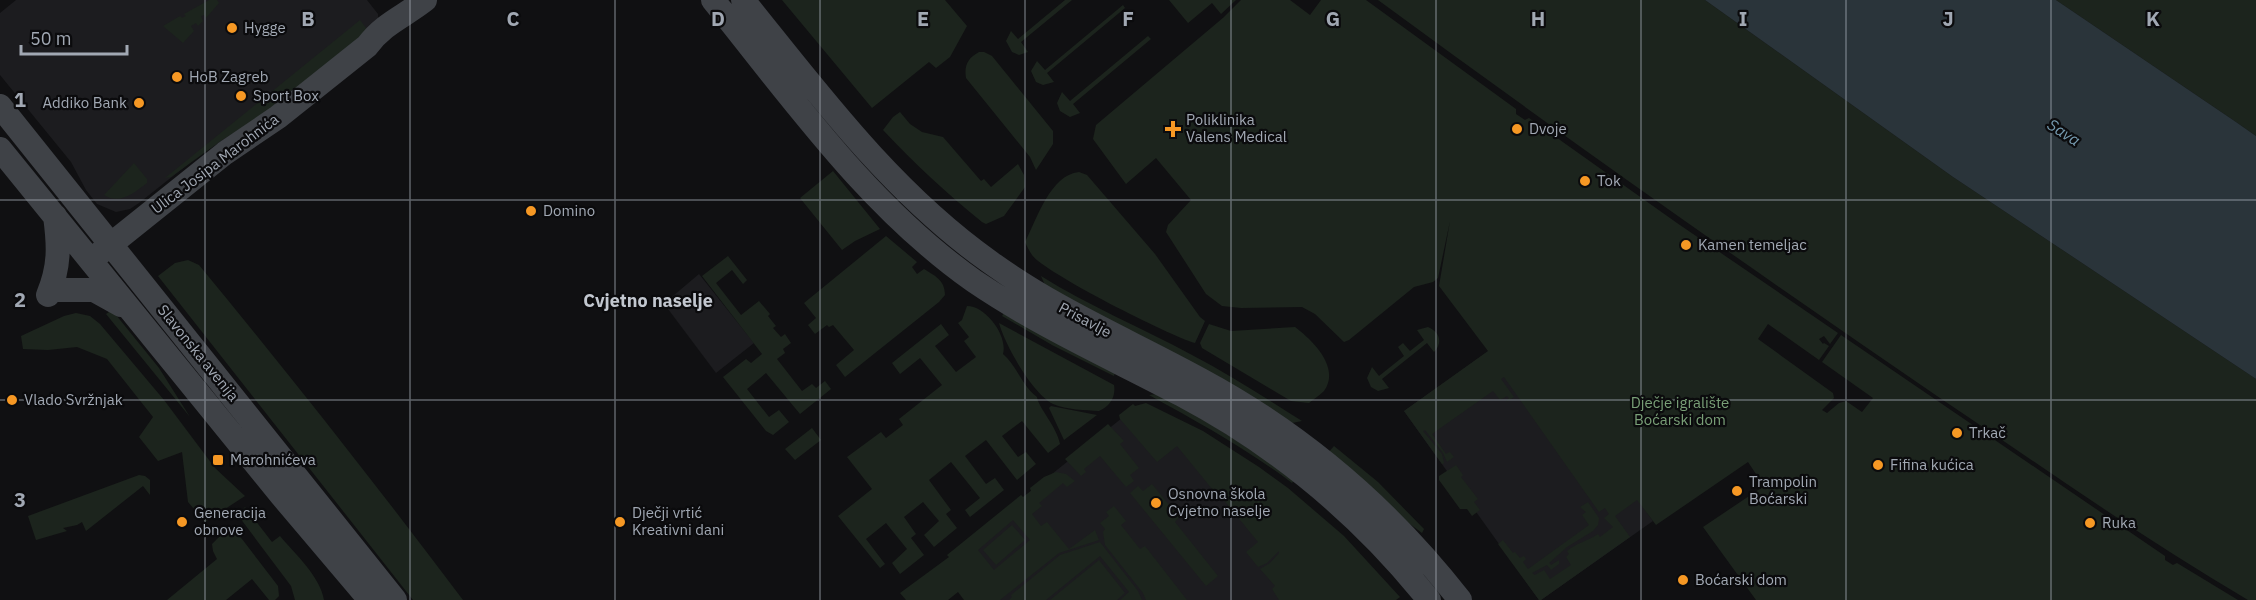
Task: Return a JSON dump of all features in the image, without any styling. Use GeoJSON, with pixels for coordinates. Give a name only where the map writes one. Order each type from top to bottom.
{"type":"FeatureCollection","features":[{"type":"Feature","properties":{"kind":"street","name":"Prisavlje"},"geometry":{"type":"LineString","coordinates":[[713,0],[839,155],[881,201],[923,240],[973,279],[1019,310],[1081,345],[1189,399],[1270,448],[1312,480],[1356,519],[1390,553],[1429,600]]}},
{"type":"Feature","properties":{"kind":"street","name":"Prisavlje"},"geometry":{"type":"LineString","coordinates":[[743,0],[857,140],[896,182],[954,235],[1017,281],[1051,302],[1200,379],[1290,434],[1335,469],[1388,517],[1460,600]]}},
{"type":"Feature","properties":{"kind":"street","name":"Ulica Josipa Marohnića"},"geometry":{"type":"LineString","coordinates":[[91,260],[225,153],[278,117],[367,46],[382,42],[409,22],[421,4]]}},
{"type":"Feature","properties":{"kind":"street","name":"Slavonska avenija"},"geometry":{"type":"LineString","coordinates":[[0,106],[111,244],[383,595]]}},
{"type":"Feature","properties":{"kind":"street","name":"Slavonska avenija"},"geometry":{"type":"LineString","coordinates":[[0,148],[297,515],[383,595]]}},
{"type":"Feature","properties":{"kind":"street"},"geometry":{"type":"LineString","coordinates":[[55,216],[58,253],[57,269],[51,292],[94,290],[113,299],[135,315]]}},
{"type":"Feature","properties":{"kind":"street"},"geometry":{"type":"LineString","coordinates":[[297,515],[326,565],[354,600]]}},
{"type":"Feature","properties":{"kind":"street"},"geometry":{"type":"LineString","coordinates":[[383,595],[402,600]]}},
{"type":"Feature","properties":{"kind":"shaded area","name":"HoB Zagreb"},"geometry":{"type":"Polygon","coordinates":[[[16,0],[367,0],[378,14],[378,23],[251,122],[197,157],[139,203],[130,209],[116,212],[97,204],[86,190],[71,162],[0,75],[0,13],[16,0]]]}},
{"type":"Feature","properties":{"kind":"shaded area"},"geometry":{"type":"Polygon","coordinates":[[[699,274],[754,343],[716,373],[665,305],[699,274]]]}},
{"type":"Feature","properties":{"kind":"shaded area"},"geometry":{"type":"Polygon","coordinates":[[[1517,331],[1653,521],[1541,600],[1404,411],[1517,331]]]}},
{"type":"Feature","properties":{"kind":"shaded area","name":"Osnovna škola Cvjetno naselje"},"geometry":{"type":"Polygon","coordinates":[[[1132,410],[1253,477],[1317,569],[1279,600],[983,600],[968,541],[1132,410]]]}},
{"type":"Feature","properties":{"kind":"green space"},"geometry":{"type":"Polygon","coordinates":[[[209,0],[217,0],[219,3],[206,18],[204,15],[201,16],[203,21],[198,26],[196,23],[191,26],[194,31],[183,43],[163,26],[180,16],[182,18],[186,16],[184,14],[209,0]]]}},
{"type":"Feature","properties":{"kind":"green space"},"geometry":{"type":"Polygon","coordinates":[[[782,0],[945,0],[967,26],[950,57],[936,68],[929,62],[872,108],[782,0]]]}},
{"type":"Feature","properties":{"kind":"green space"},"geometry":{"type":"Polygon","coordinates":[[[1065,0],[1072,0],[1021,42],[1028,52],[1019,55],[1012,52],[1006,41],[1011,31],[1018,39],[1065,0]]]}},
{"type":"Feature","properties":{"kind":"green space"},"geometry":{"type":"Polygon","coordinates":[[[1169,0],[1236,0],[1221,14],[1212,3],[1188,23],[1169,0]]]}},
{"type":"Feature","properties":{"kind":"green space","name":"Dječje igralište Boćarski dom"},"geometry":{"type":"Polygon","coordinates":[[[1241,0],[1290,0],[1310,15],[1321,0],[1366,0],[1516,109],[1516,114],[1525,120],[1529,118],[1838,333],[1830,344],[1824,336],[1819,339],[1823,344],[1829,346],[1819,360],[1768,324],[1758,339],[1833,393],[1834,398],[1822,410],[1827,413],[1839,403],[1846,401],[1862,412],[1873,398],[1822,362],[1841,335],[2165,556],[2165,560],[2173,565],[2177,563],[2238,600],[1756,600],[1703,527],[1764,486],[1748,462],[1656,525],[1637,500],[1615,516],[1630,537],[1539,600],[1498,544],[1503,540],[1513,553],[1515,552],[1520,558],[1524,556],[1526,559],[1523,562],[1528,569],[1589,525],[1582,515],[1586,512],[1580,507],[1588,502],[1599,518],[1598,525],[1549,563],[1551,565],[1559,560],[1559,564],[1551,570],[1547,565],[1532,573],[1535,575],[1544,570],[1550,579],[1571,565],[1566,557],[1569,554],[1567,551],[1598,534],[1600,537],[1613,527],[1604,518],[1609,514],[1605,508],[1599,512],[1504,377],[1501,379],[1514,397],[1506,402],[1509,398],[1507,396],[1500,400],[1493,391],[1432,434],[1446,454],[1450,452],[1454,457],[1447,462],[1443,453],[1425,430],[1423,431],[1442,454],[1444,463],[1442,464],[1404,411],[1488,351],[1439,286],[1450,221],[1438,278],[1433,282],[1414,287],[1344,342],[1315,314],[1302,307],[1222,306],[1206,294],[1166,232],[1168,225],[1191,200],[1156,158],[1126,184],[1093,139],[1096,125],[1241,0]]]}},
{"type":"Feature","properties":{"kind":"green space"},"geometry":{"type":"Polygon","coordinates":[[[1378,0],[1705,0],[1953,177],[2256,379],[2256,600],[2248,600],[2169,551],[1937,396],[1516,101],[1378,0]]]}},
{"type":"Feature","properties":{"kind":"green space"},"geometry":{"type":"Polygon","coordinates":[[[2056,0],[2256,0],[2256,136],[2236,122],[2056,0]]]}},
{"type":"Feature","properties":{"kind":"green space"},"geometry":{"type":"Polygon","coordinates":[[[1123,5],[1125,8],[1047,73],[1054,82],[1043,85],[1036,82],[1031,71],[1037,61],[1045,70],[1123,5]]]}},
{"type":"Feature","properties":{"kind":"green space"},"geometry":{"type":"Polygon","coordinates":[[[360,20],[369,32],[268,112],[222,140],[171,177],[165,178],[360,20]]]}},
{"type":"Feature","properties":{"kind":"green space"},"geometry":{"type":"Polygon","coordinates":[[[1148,36],[1151,39],[1073,104],[1080,113],[1070,117],[1060,111],[1057,103],[1062,92],[1070,101],[1148,36]]]}},
{"type":"Feature","properties":{"kind":"green space"},"geometry":{"type":"Polygon","coordinates":[[[979,52],[992,56],[1053,131],[1053,144],[1036,170],[1030,157],[966,78],[968,62],[979,52]]]}},
{"type":"Feature","properties":{"kind":"green space"},"geometry":{"type":"Polygon","coordinates":[[[900,112],[910,124],[922,132],[943,137],[981,181],[984,179],[991,187],[1018,164],[1024,175],[1025,187],[1004,216],[986,224],[982,222],[906,154],[883,130],[900,112]]]}},
{"type":"Feature","properties":{"kind":"green space"},"geometry":{"type":"Polygon","coordinates":[[[134,163],[147,179],[147,183],[132,194],[121,198],[110,198],[104,195],[134,163]]]}},
{"type":"Feature","properties":{"kind":"green space"},"geometry":{"type":"Polygon","coordinates":[[[833,171],[880,229],[842,250],[800,198],[833,171]]]}},
{"type":"Feature","properties":{"kind":"green space"},"geometry":{"type":"Polygon","coordinates":[[[1079,172],[1087,175],[1155,254],[1205,321],[1195,343],[1136,317],[1083,289],[1042,264],[1031,253],[1025,242],[1052,189],[1069,175],[1079,172]]]}},
{"type":"Feature","properties":{"kind":"green space"},"geometry":{"type":"Polygon","coordinates":[[[886,236],[917,262],[912,267],[917,274],[924,269],[939,279],[945,295],[845,377],[836,365],[854,350],[833,325],[829,327],[827,325],[815,334],[808,325],[816,318],[804,303],[886,236]]]}},
{"type":"Feature","properties":{"kind":"green space"},"geometry":{"type":"Polygon","coordinates":[[[728,256],[747,280],[743,284],[732,270],[716,283],[741,315],[759,301],[770,314],[768,316],[776,326],[773,328],[781,337],[785,334],[791,343],[783,349],[785,353],[777,359],[802,391],[812,384],[816,388],[825,381],[831,389],[800,414],[766,373],[747,389],[769,417],[779,410],[789,422],[773,435],[766,431],[723,377],[746,359],[751,363],[762,354],[702,276],[728,256]]]}},
{"type":"Feature","properties":{"kind":"green space"},"geometry":{"type":"Polygon","coordinates":[[[188,260],[199,265],[267,348],[463,600],[413,600],[158,276],[175,263],[188,260]]]}},
{"type":"Feature","properties":{"kind":"green space"},"geometry":{"type":"Polygon","coordinates":[[[1041,276],[1206,363],[1302,421],[1292,423],[1048,292],[1041,276]]]}},
{"type":"Feature","properties":{"kind":"green space"},"geometry":{"type":"Polygon","coordinates":[[[967,306],[981,311],[994,323],[1002,339],[1003,354],[1037,397],[1060,444],[1048,453],[1022,421],[1002,436],[1018,457],[1026,452],[1036,464],[1017,480],[986,440],[965,456],[986,484],[995,478],[1004,490],[970,517],[965,510],[980,498],[951,462],[929,480],[951,510],[946,514],[957,528],[934,547],[924,535],[939,521],[923,502],[904,517],[916,534],[911,538],[924,555],[900,574],[892,563],[907,549],[886,523],[866,539],[885,564],[880,568],[838,516],[872,489],[847,457],[881,432],[886,438],[903,425],[899,419],[942,385],[920,358],[900,374],[892,363],[941,324],[949,335],[935,346],[956,372],[976,357],[964,341],[969,337],[958,323],[962,320],[967,306]]]}},
{"type":"Feature","properties":{"kind":"green space"},"geometry":{"type":"Polygon","coordinates":[[[112,310],[159,368],[190,417],[106,314],[112,310]]]}},
{"type":"Feature","properties":{"kind":"green space"},"geometry":{"type":"Polygon","coordinates":[[[1005,311],[1115,373],[1114,376],[1052,345],[1002,316],[1005,311]]]}},
{"type":"Feature","properties":{"kind":"green space"},"geometry":{"type":"Polygon","coordinates":[[[76,313],[90,316],[100,324],[164,400],[215,468],[245,496],[205,522],[188,502],[182,452],[158,461],[139,437],[153,417],[107,359],[77,347],[48,350],[23,349],[21,336],[64,316],[76,313]]]}},
{"type":"Feature","properties":{"kind":"green space"},"geometry":{"type":"Polygon","coordinates":[[[999,323],[1114,385],[1111,401],[1099,411],[1070,409],[1053,404],[1037,390],[1020,368],[999,323]]]}},
{"type":"Feature","properties":{"kind":"green space"},"geometry":{"type":"Polygon","coordinates":[[[1209,324],[1231,331],[1295,327],[1316,347],[1327,364],[1328,382],[1324,391],[1309,403],[1291,401],[1202,348],[1200,343],[1209,324]]]}},
{"type":"Feature","properties":{"kind":"green space"},"geometry":{"type":"Polygon","coordinates":[[[1428,327],[1438,335],[1437,349],[1434,352],[1427,343],[1382,379],[1389,388],[1378,391],[1371,387],[1367,378],[1372,367],[1379,376],[1404,356],[1398,347],[1403,343],[1410,351],[1424,340],[1417,330],[1428,327]]]}},
{"type":"Feature","properties":{"kind":"green space"},"geometry":{"type":"Polygon","coordinates":[[[1149,395],[1164,395],[1296,478],[1292,483],[1240,447],[1149,395]]]}},
{"type":"Feature","properties":{"kind":"green space"},"geometry":{"type":"Polygon","coordinates":[[[1146,403],[1203,431],[1288,488],[1344,536],[1400,597],[1396,600],[1279,600],[1272,589],[1275,586],[1260,569],[1270,563],[1279,551],[1267,563],[1258,567],[1246,552],[1258,542],[1177,446],[1157,462],[1120,419],[1119,415],[1133,404],[1135,406],[1146,403]]]}},
{"type":"Feature","properties":{"kind":"green space"},"geometry":{"type":"Polygon","coordinates":[[[1051,406],[1097,415],[1064,440],[1049,408],[1051,406]]]}},
{"type":"Feature","properties":{"kind":"green space"},"geometry":{"type":"Polygon","coordinates":[[[1108,424],[1124,441],[1120,444],[1139,468],[1130,475],[1134,481],[1126,487],[1100,456],[1084,469],[1086,472],[1081,476],[1065,459],[1108,424]]]}},
{"type":"Feature","properties":{"kind":"green space"},"geometry":{"type":"Polygon","coordinates":[[[812,428],[821,440],[795,460],[785,449],[812,428]]]}},
{"type":"Feature","properties":{"kind":"green space"},"geometry":{"type":"Polygon","coordinates":[[[1334,446],[1378,482],[1424,529],[1422,533],[1395,513],[1327,454],[1334,446]]]}},
{"type":"Feature","properties":{"kind":"green space"},"geometry":{"type":"Polygon","coordinates":[[[1456,465],[1463,475],[1461,477],[1478,499],[1474,502],[1480,510],[1472,516],[1467,509],[1460,509],[1439,480],[1439,476],[1456,465]]]}},
{"type":"Feature","properties":{"kind":"green space"},"geometry":{"type":"Polygon","coordinates":[[[1056,472],[1066,474],[1075,481],[1067,487],[1063,483],[1039,503],[1042,506],[1032,514],[1041,526],[1047,522],[1069,549],[1095,530],[1099,540],[1059,553],[1000,600],[964,600],[958,592],[948,600],[906,600],[900,593],[949,557],[947,555],[1021,495],[1023,497],[1031,491],[1030,488],[1044,477],[1056,472]],[[1013,520],[978,550],[994,570],[1030,540],[1013,520]]]}},
{"type":"Feature","properties":{"kind":"green space"},"geometry":{"type":"Polygon","coordinates":[[[139,475],[150,480],[150,495],[143,486],[86,531],[82,522],[63,528],[67,531],[36,540],[28,516],[139,475]]]}},
{"type":"Feature","properties":{"kind":"green space"},"geometry":{"type":"Polygon","coordinates":[[[1152,484],[1179,517],[1175,522],[1218,576],[1206,586],[1130,493],[1138,486],[1143,491],[1152,484]]]}},
{"type":"Feature","properties":{"kind":"green space"},"geometry":{"type":"Polygon","coordinates":[[[1114,506],[1126,521],[1121,525],[1140,549],[1145,546],[1187,600],[1146,600],[1105,545],[1103,532],[1105,529],[1100,523],[1109,516],[1106,512],[1114,506]]]}},
{"type":"Feature","properties":{"kind":"green space"},"geometry":{"type":"Polygon","coordinates":[[[245,507],[272,542],[280,536],[299,558],[318,582],[324,600],[295,600],[291,586],[240,518],[239,515],[245,507]]]}},
{"type":"Feature","properties":{"kind":"green space"},"geometry":{"type":"Polygon","coordinates":[[[1012,525],[1025,540],[996,565],[983,550],[1012,525]]]}},
{"type":"Feature","properties":{"kind":"green space"},"geometry":{"type":"Polygon","coordinates":[[[227,529],[242,539],[278,586],[279,596],[275,600],[269,600],[252,579],[226,600],[167,600],[217,559],[212,544],[227,529]]]}},
{"type":"Feature","properties":{"kind":"green space"},"geometry":{"type":"Polygon","coordinates":[[[1100,542],[1138,591],[1142,600],[1120,600],[1129,592],[1100,556],[1046,600],[1009,600],[1011,595],[1060,555],[1100,542]]]}},
{"type":"Feature","properties":{"kind":"green space"},"geometry":{"type":"Polygon","coordinates":[[[1099,560],[1125,593],[1117,600],[1050,600],[1099,560]]]}},
{"type":"Feature","properties":{"kind":"water","name":"Sava"},"geometry":{"type":"Polygon","coordinates":[[[1705,0],[2056,0],[2236,122],[2256,136],[2256,379],[1953,177],[1705,0]]]}},
{"type":"Feature","properties":{"kind":"place","name":"Hygge"},"geometry":{"type":"Point","coordinates":[232,28]}},
{"type":"Feature","properties":{"kind":"place","name":"HoB Zagreb"},"geometry":{"type":"Point","coordinates":[177,77]}},
{"type":"Feature","properties":{"kind":"place","name":"Sport Box"},"geometry":{"type":"Point","coordinates":[241,96]}},
{"type":"Feature","properties":{"kind":"place","name":"Addiko Bank"},"geometry":{"type":"Point","coordinates":[139,103]}},
{"type":"Feature","properties":{"kind":"place","name":"Poliklinika Valens Medical"},"geometry":{"type":"Point","coordinates":[1173,129]}},
{"type":"Feature","properties":{"kind":"place","name":"Dvoje"},"geometry":{"type":"Point","coordinates":[1517,129]}},
{"type":"Feature","properties":{"kind":"place","name":"Tok"},"geometry":{"type":"Point","coordinates":[1585,181]}},
{"type":"Feature","properties":{"kind":"place","name":"Domino"},"geometry":{"type":"Point","coordinates":[531,211]}},
{"type":"Feature","properties":{"kind":"place","name":"Kamen temeljac"},"geometry":{"type":"Point","coordinates":[1686,245]}},
{"type":"Feature","properties":{"kind":"place","name":"Vlado Svržnjak"},"geometry":{"type":"Point","coordinates":[12,400]}},
{"type":"Feature","properties":{"kind":"place","name":"Trkač"},"geometry":{"type":"Point","coordinates":[1957,433]}},
{"type":"Feature","properties":{"kind":"place","name":"Marohnićeva"},"geometry":{"type":"Point","coordinates":[218,460]}},
{"type":"Feature","properties":{"kind":"place","name":"Fifina kućica"},"geometry":{"type":"Point","coordinates":[1878,465]}},
{"type":"Feature","properties":{"kind":"place","name":"Trampolin Boćarski"},"geometry":{"type":"Point","coordinates":[1737,491]}},
{"type":"Feature","properties":{"kind":"place","name":"Osnovna škola Cvjetno naselje"},"geometry":{"type":"Point","coordinates":[1156,503]}},
{"type":"Feature","properties":{"kind":"place","name":"Generacija obnove"},"geometry":{"type":"Point","coordinates":[182,522]}},
{"type":"Feature","properties":{"kind":"place","name":"Dječji vrtić Kreativni dani"},"geometry":{"type":"Point","coordinates":[620,522]}},
{"type":"Feature","properties":{"kind":"place","name":"Ruka"},"geometry":{"type":"Point","coordinates":[2090,523]}},
{"type":"Feature","properties":{"kind":"place","name":"Boćarski dom"},"geometry":{"type":"Point","coordinates":[1683,580]}},
{"type":"Feature","properties":{"kind":"district","name":"Cvjetno naselje"},"geometry":{"type":"Point","coordinates":[648,301]}}]}
